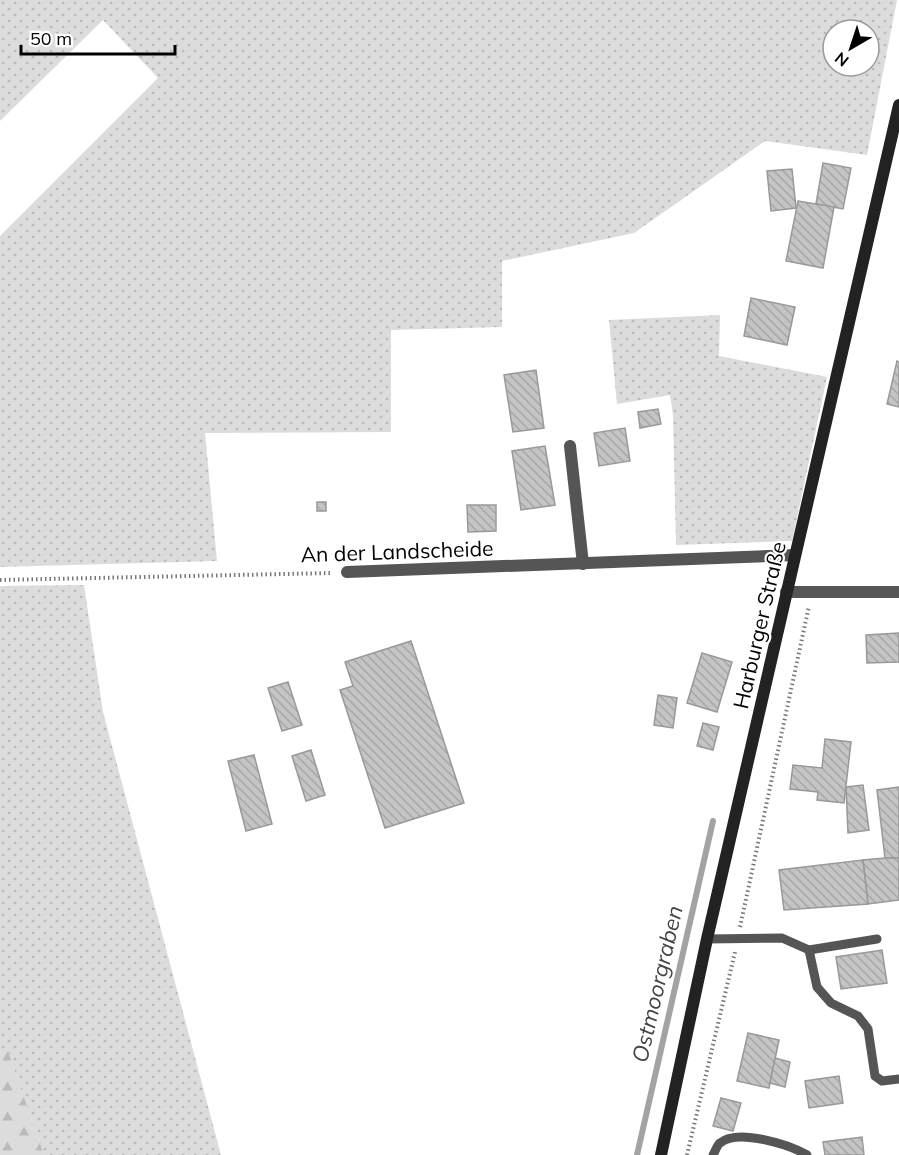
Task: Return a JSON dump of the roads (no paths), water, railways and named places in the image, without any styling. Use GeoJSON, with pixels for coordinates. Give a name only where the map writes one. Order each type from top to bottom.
{"type":"FeatureCollection","features":[{"type":"Feature","properties":{"kind":"street","name":"Harburger Straße"},"geometry":{"type":"LineString","coordinates":[[660,1155],[786,592],[896,132],[899,105]]}},
{"type":"Feature","properties":{"kind":"street"},"geometry":{"type":"LineString","coordinates":[[570,446],[584,564]]}},
{"type":"Feature","properties":{"kind":"street","name":"An der Landscheide"},"geometry":{"type":"LineString","coordinates":[[347,572],[795,555]]}},
{"type":"Feature","properties":{"kind":"street"},"geometry":{"type":"LineString","coordinates":[[786,592],[899,592]]}},
{"type":"Feature","properties":{"kind":"lane"},"geometry":{"type":"LineString","coordinates":[[707,939],[782,938],[809,950],[877,939]]}},
{"type":"Feature","properties":{"kind":"lane"},"geometry":{"type":"LineString","coordinates":[[809,950],[817,987],[831,1003],[858,1016],[868,1029],[875,1076],[882,1080],[899,1079]]}},
{"type":"Feature","properties":{"kind":"lane"},"geometry":{"type":"LineString","coordinates":[[713,1155],[720,1142],[738,1136],[791,1146],[807,1155]]}},
{"type":"Feature","properties":{"kind":"waterway","name":"Ostmoorgraben"},"geometry":{"type":"LineString","coordinates":[[637,1155],[713,821]]}}]}
